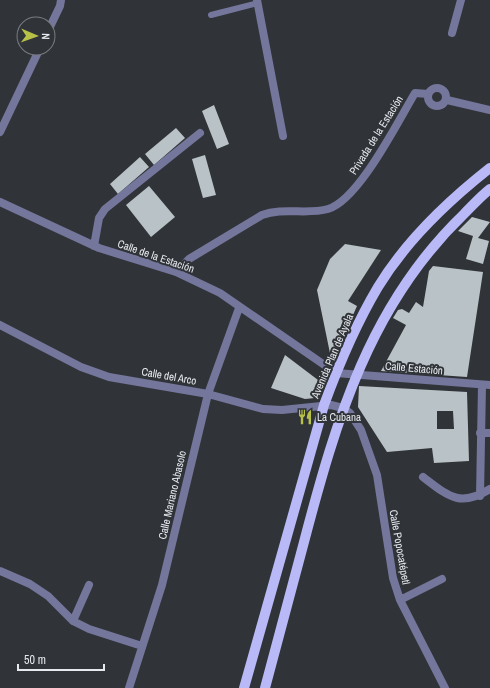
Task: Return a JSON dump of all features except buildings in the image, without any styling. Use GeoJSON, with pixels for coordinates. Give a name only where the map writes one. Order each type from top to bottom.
{"type":"FeatureCollection","features":[{"type":"Feature","properties":{"kind":"main road","name":"Avenida Plan de Ayala"},"geometry":{"type":"LineString","coordinates":[[244,688],[324,405],[360,318],[379,285],[402,253],[440,212],[490,168]]}},
{"type":"Feature","properties":{"kind":"main road"},"geometry":{"type":"LineString","coordinates":[[265,688],[319,485],[343,408],[356,374],[397,298],[422,259],[452,226],[490,189]]}},
{"type":"Feature","properties":{"kind":"street"},"geometry":{"type":"LineString","coordinates":[[55,16],[61,0]]}},
{"type":"Feature","properties":{"kind":"street"},"geometry":{"type":"LineString","coordinates":[[452,33],[461,0]]}},
{"type":"Feature","properties":{"kind":"street"},"geometry":{"type":"LineString","coordinates":[[258,2],[283,136]]}},
{"type":"Feature","properties":{"kind":"street"},"geometry":{"type":"LineString","coordinates":[[0,132],[36,56]]}},
{"type":"Feature","properties":{"kind":"street","name":"Privada de la Estación"},"geometry":{"type":"LineString","coordinates":[[176,272],[189,259],[262,214],[272,211],[317,211],[330,208],[347,196],[364,176],[415,93],[428,94],[432,89],[437,87],[443,89],[447,100],[490,110]]}},
{"type":"Feature","properties":{"kind":"street"},"geometry":{"type":"LineString","coordinates":[[94,246],[99,218],[105,209],[200,133]]}},
{"type":"Feature","properties":{"kind":"street","name":"Calle de la Estación"},"geometry":{"type":"LineString","coordinates":[[0,202],[94,246],[176,272],[220,293],[239,308],[336,373]]}},
{"type":"Feature","properties":{"kind":"street","name":"Calle Mariano Abasolo"},"geometry":{"type":"LineString","coordinates":[[128,688],[162,586],[208,394],[239,308]]}},
{"type":"Feature","properties":{"kind":"street","name":"Calle del Arco"},"geometry":{"type":"LineString","coordinates":[[0,325],[81,367],[109,377],[208,394],[263,409],[282,410],[324,405],[336,405],[343,408]]}},
{"type":"Feature","properties":{"kind":"street","name":"Calle Estación"},"geometry":{"type":"LineString","coordinates":[[336,373],[486,385]]}},
{"type":"Feature","properties":{"kind":"street"},"geometry":{"type":"LineString","coordinates":[[480,496],[480,433],[486,385]]}},
{"type":"Feature","properties":{"kind":"street","name":"Calle Popocatépetl"},"geometry":{"type":"LineString","coordinates":[[343,408],[350,413],[358,424],[372,460],[380,491],[393,578],[400,600],[445,688]]}},
{"type":"Feature","properties":{"kind":"street"},"geometry":{"type":"LineString","coordinates":[[480,433],[490,433]]}},
{"type":"Feature","properties":{"kind":"street"},"geometry":{"type":"LineString","coordinates":[[423,477],[452,498],[462,500],[480,496],[490,489]]}},
{"type":"Feature","properties":{"kind":"street"},"geometry":{"type":"LineString","coordinates":[[0,571],[30,584],[48,596],[74,622],[89,629],[142,646]]}},
{"type":"Feature","properties":{"kind":"street"},"geometry":{"type":"LineString","coordinates":[[400,600],[442,579]]}},
{"type":"Feature","properties":{"kind":"street"},"geometry":{"type":"LineString","coordinates":[[74,622],[89,585]]}},
{"type":"Feature","properties":{"kind":"lane"},"geometry":{"type":"LineString","coordinates":[[212,15],[258,2]]}},
{"type":"Feature","properties":{"kind":"place","name":"La Cubana"},"geometry":{"type":"Point","coordinates":[305,417]}}]}
